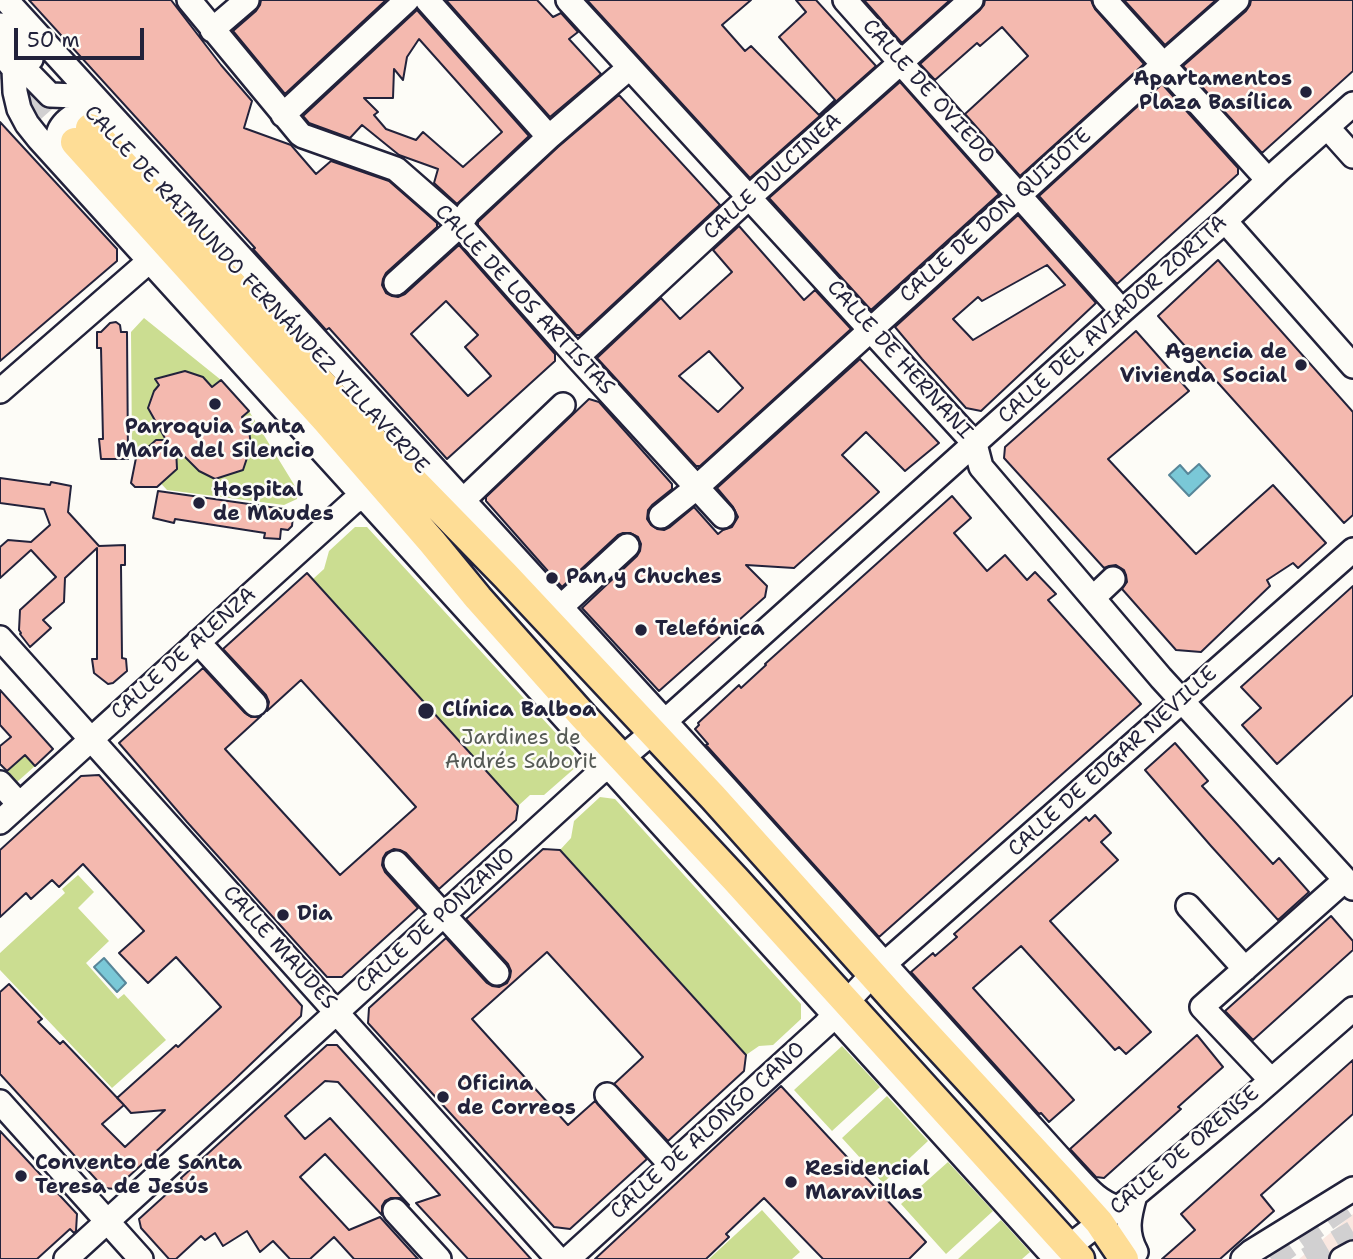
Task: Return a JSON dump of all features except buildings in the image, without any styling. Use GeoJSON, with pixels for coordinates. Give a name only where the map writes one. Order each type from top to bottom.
{"type":"FeatureCollection","features":[{"type":"Feature","properties":{"kind":"main road","name":"CALLE DE RAIMUNDO FERNÁNDEZ VILLAVERDE"},"geometry":{"type":"LineString","coordinates":[[84,137],[505,575],[554,613],[879,969],[1063,1182],[1117,1208],[1134,1257]]}},
{"type":"Feature","properties":{"kind":"main road","name":"CALLE DE RAIMUNDO FERNÁNDEZ VILLAVERDE"},"geometry":{"type":"LineString","coordinates":[[84,137],[478,598],[583,716],[616,762],[1062,1256]]}},
{"type":"Feature","properties":{"kind":"street"},"geometry":{"type":"LineString","coordinates":[[6,0],[460,504],[554,613],[627,546]]}},
{"type":"Feature","properties":{"kind":"street","name":"CALLE DE LOS ARTISTAS"},"geometry":{"type":"LineString","coordinates":[[189,0],[303,136],[396,169],[460,225],[723,516]]}},
{"type":"Feature","properties":{"kind":"street"},"geometry":{"type":"LineString","coordinates":[[212,30],[247,0]]}},
{"type":"Feature","properties":{"kind":"street"},"geometry":{"type":"LineString","coordinates":[[283,115],[407,0]]}},
{"type":"Feature","properties":{"kind":"street"},"geometry":{"type":"LineString","coordinates":[[427,0],[550,137]]}},
{"type":"Feature","properties":{"kind":"street","name":"CALLE DE HERNANI"},"geometry":{"type":"LineString","coordinates":[[568,0],[975,444],[981,467],[1182,701],[1348,872]]}},
{"type":"Feature","properties":{"kind":"street","name":"CALLE DE OVIEDO"},"geometry":{"type":"LineString","coordinates":[[845,0],[1122,310]]}},
{"type":"Feature","properties":{"kind":"street","name":"CALLE DULCINEA"},"geometry":{"type":"LineString","coordinates":[[577,357],[750,197],[971,0]]}},
{"type":"Feature","properties":{"kind":"street"},"geometry":{"type":"LineString","coordinates":[[1105,0],[1268,180]]}},
{"type":"Feature","properties":{"kind":"street","name":"CALLE DE DON QUIJOTE"},"geometry":{"type":"LineString","coordinates":[[661,516],[696,488],[1237,0]]}},
{"type":"Feature","properties":{"kind":"street","name":"CALLE DE RAIMUNDO FERNÁNDEZ VILLAVERDE"},"geometry":{"type":"LineString","coordinates":[[0,10],[67,91],[84,137],[153,259],[369,496],[478,598]]}},
{"type":"Feature","properties":{"kind":"street"},"geometry":{"type":"LineString","coordinates":[[0,25],[67,91]]}},
{"type":"Feature","properties":{"kind":"street"},"geometry":{"type":"LineString","coordinates":[[0,43],[50,95],[67,91]]}},
{"type":"Feature","properties":{"kind":"street"},"geometry":{"type":"LineString","coordinates":[[396,283],[460,225],[468,212],[629,68]]}},
{"type":"Feature","properties":{"kind":"street"},"geometry":{"type":"LineString","coordinates":[[0,72],[15,71],[15,92],[22,115],[39,139],[153,259],[0,391]]}},
{"type":"Feature","properties":{"kind":"street","name":"CALLE DE RAIMUNDO FERNÁNDEZ VILLAVERDE"},"geometry":{"type":"LineString","coordinates":[[0,72],[22,115],[84,137],[460,504],[505,575]]}},
{"type":"Feature","properties":{"kind":"street","name":"CALLE DEL AVIADOR ZORITA"},"geometry":{"type":"LineString","coordinates":[[659,726],[1353,104]]}},
{"type":"Feature","properties":{"kind":"street"},"geometry":{"type":"LineString","coordinates":[[1327,127],[1353,156]]}},
{"type":"Feature","properties":{"kind":"street"},"geometry":{"type":"LineString","coordinates":[[1225,221],[1353,366]]}},
{"type":"Feature","properties":{"kind":"street"},"geometry":{"type":"LineString","coordinates":[[460,504],[563,405]]}},
{"type":"Feature","properties":{"kind":"street"},"geometry":{"type":"LineString","coordinates":[[369,496],[616,762],[659,726]]}},
{"type":"Feature","properties":{"kind":"street","name":"CALLE DE ALENZA"},"geometry":{"type":"LineString","coordinates":[[0,822],[352,503],[369,496]]}},
{"type":"Feature","properties":{"kind":"street"},"geometry":{"type":"LineString","coordinates":[[1020,512],[1033,510],[1040,514],[1081,559]]}},
{"type":"Feature","properties":{"kind":"street","name":"CALLE DE EDGAR NEVILLE"},"geometry":{"type":"LineString","coordinates":[[879,969],[1353,550]]}},
{"type":"Feature","properties":{"kind":"street"},"geometry":{"type":"LineString","coordinates":[[1093,598],[1113,579]]}},
{"type":"Feature","properties":{"kind":"street","name":"CALLE MAUDES"},"geometry":{"type":"LineString","coordinates":[[0,638],[558,1259]]}},
{"type":"Feature","properties":{"kind":"street"},"geometry":{"type":"LineString","coordinates":[[198,642],[255,704]]}},
{"type":"Feature","properties":{"kind":"street","name":"CALLE DE PONZANO"},"geometry":{"type":"LineString","coordinates":[[66,1259],[598,774],[616,762]]}},
{"type":"Feature","properties":{"kind":"street"},"geometry":{"type":"LineString","coordinates":[[0,783],[19,804]]}},
{"type":"Feature","properties":{"kind":"street"},"geometry":{"type":"LineString","coordinates":[[396,863],[497,973]]}},
{"type":"Feature","properties":{"kind":"street","name":"CALLE DE ORENSE"},"geometry":{"type":"LineString","coordinates":[[1271,1080],[1202,1007],[1348,872]]}},
{"type":"Feature","properties":{"kind":"street"},"geometry":{"type":"LineString","coordinates":[[1188,906],[1245,969]]}},
{"type":"Feature","properties":{"kind":"street"},"geometry":{"type":"LineString","coordinates":[[841,1009],[879,969]]}},
{"type":"Feature","properties":{"kind":"street","name":"CALLE DE ALONSO CANO"},"geometry":{"type":"LineString","coordinates":[[568,1259],[671,1165],[703,1148],[841,1009]]}},
{"type":"Feature","properties":{"kind":"street","name":"CALLE DE ORENSE"},"geometry":{"type":"LineString","coordinates":[[1062,1256],[1353,1009]]}},
{"type":"Feature","properties":{"kind":"street"},"geometry":{"type":"LineString","coordinates":[[607,1095],[671,1165]]}},
{"type":"Feature","properties":{"kind":"street"},"geometry":{"type":"LineString","coordinates":[[0,1102],[141,1259]]}},
{"type":"Feature","properties":{"kind":"street"},"geometry":{"type":"LineString","coordinates":[[1243,1259],[1251,1251],[1353,1189]]}},
{"type":"Feature","properties":{"kind":"street","name":"CALLE DE RAIMUNDO FERNÁNDEZ VILLAVERDE"},"geometry":{"type":"LineString","coordinates":[[1117,1208],[1128,1221],[1134,1257]]}},
{"type":"Feature","properties":{"kind":"street"},"geometry":{"type":"LineString","coordinates":[[395,1211],[439,1259]]}},
{"type":"Feature","properties":{"kind":"street"},"geometry":{"type":"LineString","coordinates":[[1342,1259],[1353,1253]]}},
{"type":"Feature","properties":{"kind":"shaded area"},"geometry":{"type":"Polygon","coordinates":[[[1353,1214],[1353,1259],[1299,1259],[1353,1214]]]}},
{"type":"Feature","properties":{"kind":"green space"},"geometry":{"type":"Polygon","coordinates":[[[144,318],[221,380],[249,411],[298,491],[297,499],[284,505],[167,490],[132,452],[131,332],[144,318]]]}},
{"type":"Feature","properties":{"kind":"green space","name":"Jardines de Andrés Saborit"},"geometry":{"type":"Polygon","coordinates":[[[355,527],[367,527],[574,753],[576,767],[544,795],[530,795],[518,806],[313,579],[324,569],[329,551],[355,527]]]}},
{"type":"Feature","properties":{"kind":"green space"},"geometry":{"type":"Polygon","coordinates":[[[25,755],[35,766],[17,782],[7,772],[25,755]]]}},
{"type":"Feature","properties":{"kind":"green space"},"geometry":{"type":"Polygon","coordinates":[[[600,797],[615,799],[801,1004],[801,1019],[773,1045],[759,1046],[746,1055],[560,850],[571,838],[574,821],[600,797]]]}},
{"type":"Feature","properties":{"kind":"green space"},"geometry":{"type":"Polygon","coordinates":[[[78,875],[94,892],[78,908],[109,941],[86,963],[118,999],[124,994],[166,1040],[112,1088],[0,970],[0,953],[65,893],[62,889],[78,875]]]}},
{"type":"Feature","properties":{"kind":"green space"},"geometry":{"type":"Polygon","coordinates":[[[842,1046],[880,1087],[832,1131],[794,1090],[842,1046]]]}},
{"type":"Feature","properties":{"kind":"green space"},"geometry":{"type":"Polygon","coordinates":[[[887,1096],[928,1141],[883,1183],[842,1138],[887,1096]]]}},
{"type":"Feature","properties":{"kind":"green space"},"geometry":{"type":"Polygon","coordinates":[[[948,1162],[993,1211],[946,1254],[901,1204],[948,1162]]]}},
{"type":"Feature","properties":{"kind":"green space"},"geometry":{"type":"Polygon","coordinates":[[[762,1210],[800,1252],[792,1259],[709,1259],[762,1210]]]}},
{"type":"Feature","properties":{"kind":"green space"},"geometry":{"type":"Polygon","coordinates":[[[1001,1220],[1030,1252],[1022,1259],[958,1259],[1001,1220]]]}},
{"type":"Feature","properties":{"kind":"water"},"geometry":{"type":"Polygon","coordinates":[[[1199,464],[1210,476],[1189,496],[1169,475],[1180,465],[1188,474],[1199,464]]]}},
{"type":"Feature","properties":{"kind":"water"},"geometry":{"type":"Polygon","coordinates":[[[104,958],[126,983],[117,992],[94,967],[104,958]]]}},
{"type":"Feature","properties":{"kind":"tunnel"},"geometry":{"type":"LineString","coordinates":[[2,60],[75,142]]}},
{"type":"Feature","properties":{"kind":"tunnel"},"geometry":{"type":"LineString","coordinates":[[1271,1259],[1353,1201]]}},
{"type":"Feature","properties":{"kind":"tunnel"},"geometry":{"type":"LineString","coordinates":[[1307,1259],[1353,1232]]}},
{"type":"Feature","properties":{"kind":"place","name":"Apartamentos Plaza Basílica"},"geometry":{"type":"Point","coordinates":[1306,92]}},
{"type":"Feature","properties":{"kind":"place","name":"Agencia de Vivienda Social"},"geometry":{"type":"Point","coordinates":[1301,365]}},
{"type":"Feature","properties":{"kind":"place","name":"Parroquia Santa María del Silencio"},"geometry":{"type":"Point","coordinates":[215,404]}},
{"type":"Feature","properties":{"kind":"place","name":"Hospital de Maudes"},"geometry":{"type":"Point","coordinates":[199,503]}},
{"type":"Feature","properties":{"kind":"place","name":"Pan y Chuches"},"geometry":{"type":"Point","coordinates":[552,578]}},
{"type":"Feature","properties":{"kind":"place","name":"Telefónica"},"geometry":{"type":"Point","coordinates":[641,630]}},
{"type":"Feature","properties":{"kind":"place","name":"Clínica Balboa"},"geometry":{"type":"Point","coordinates":[426,711]}},
{"type":"Feature","properties":{"kind":"place","name":"Dia"},"geometry":{"type":"Point","coordinates":[283,915]}},
{"type":"Feature","properties":{"kind":"place","name":"Oficina de Correos"},"geometry":{"type":"Point","coordinates":[443,1097]}},
{"type":"Feature","properties":{"kind":"place","name":"Convento de Santa Teresa de Jesús"},"geometry":{"type":"Point","coordinates":[21,1176]}},
{"type":"Feature","properties":{"kind":"place","name":"Residencial Maravillas"},"geometry":{"type":"Point","coordinates":[791,1182]}}]}
